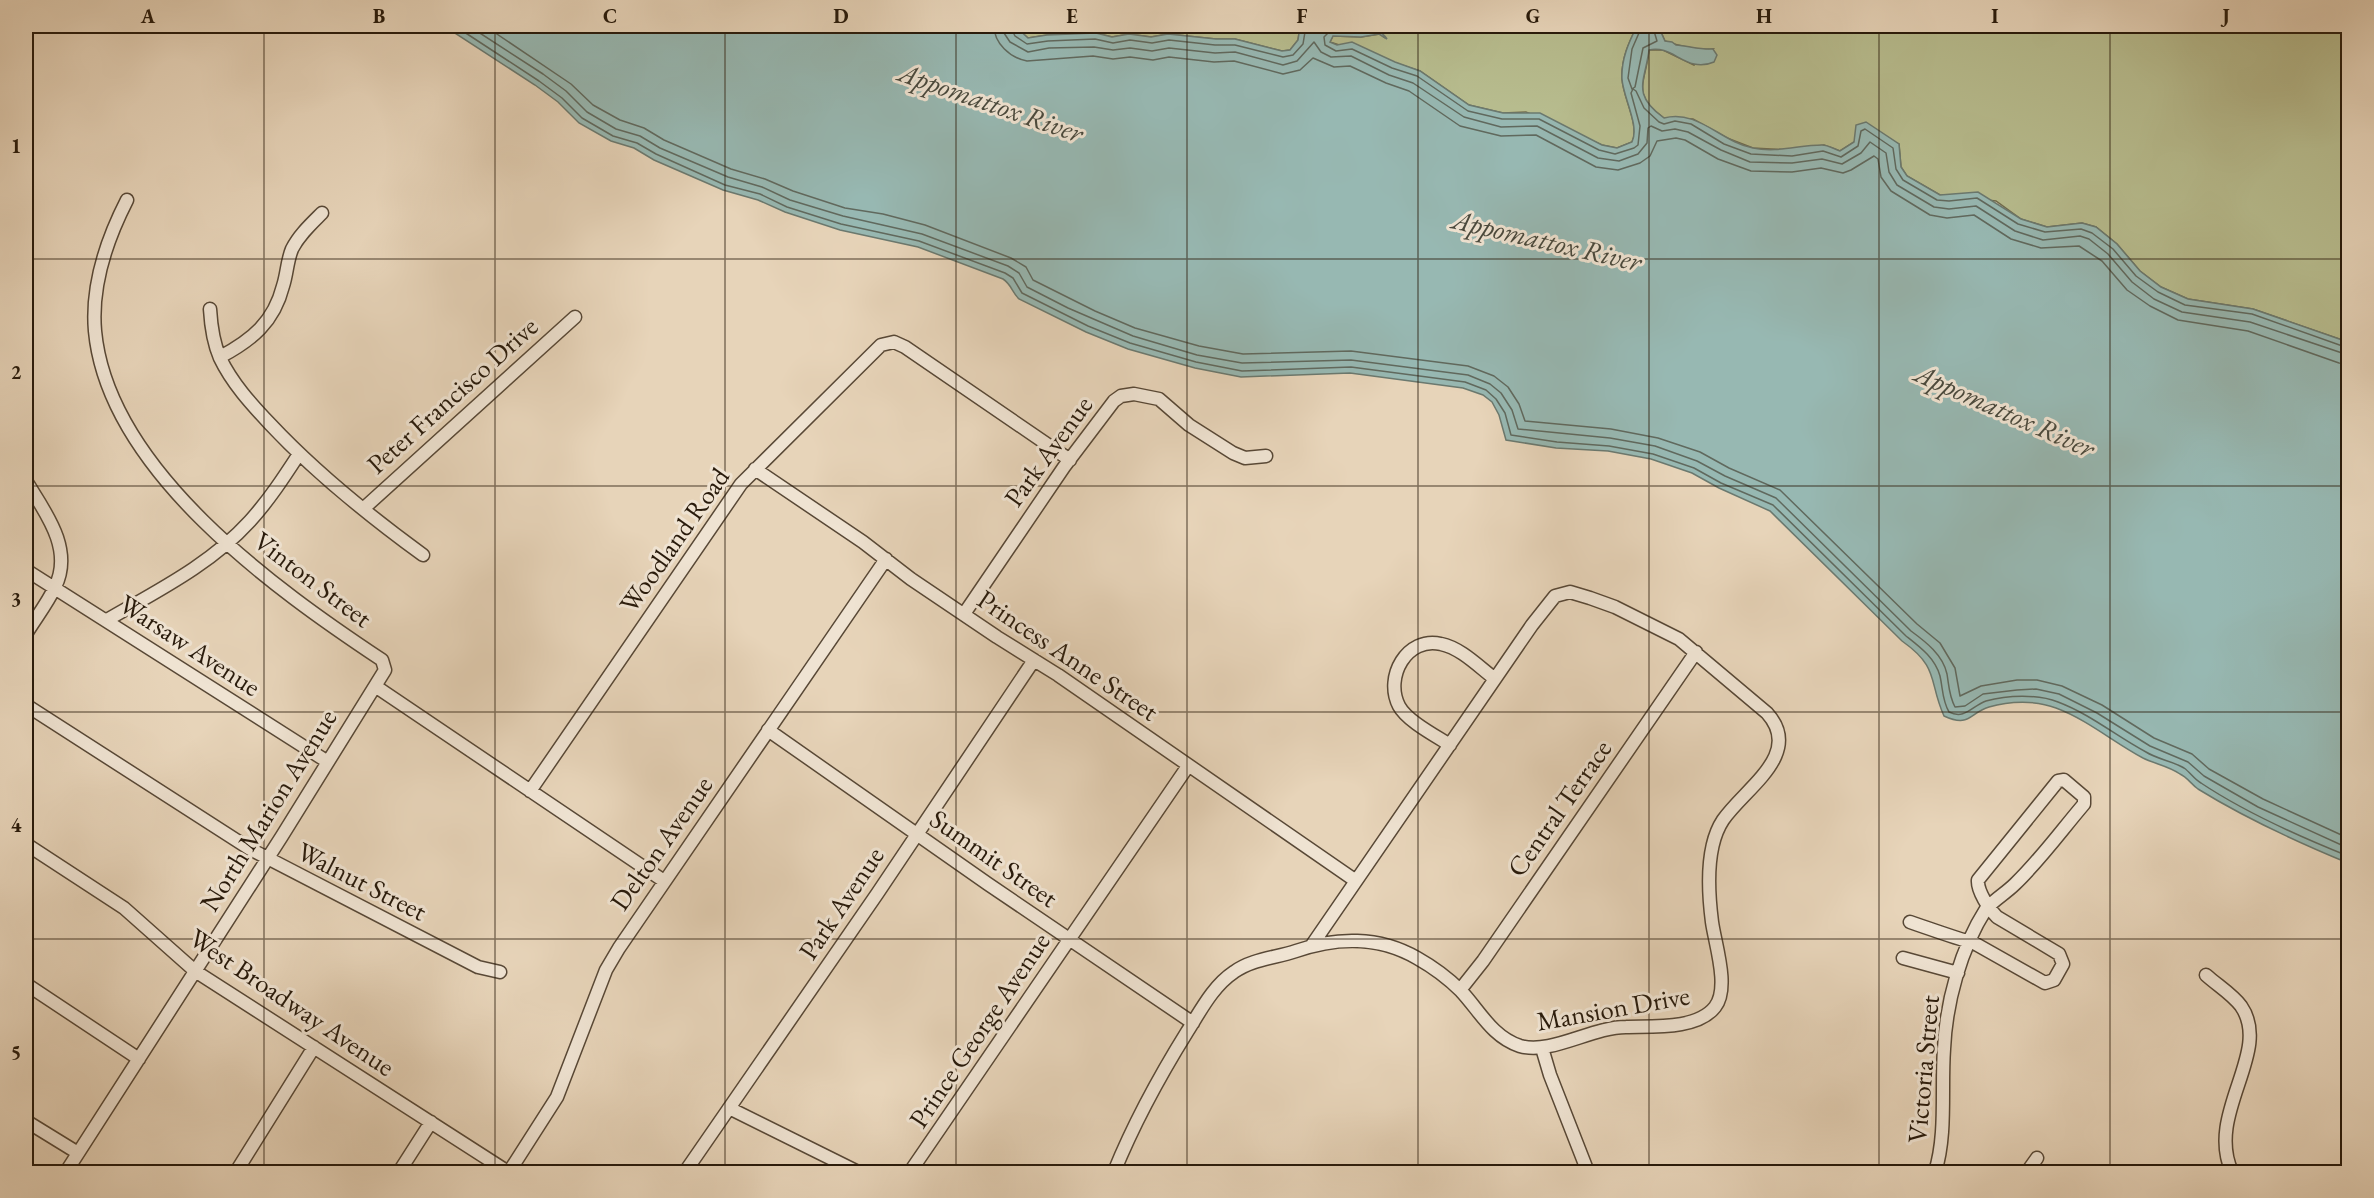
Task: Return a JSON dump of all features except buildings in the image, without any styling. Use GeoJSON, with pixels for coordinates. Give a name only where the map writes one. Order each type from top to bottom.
{"type":"FeatureCollection","features":[{"type":"Feature","properties":{"kind":"street","name":"Vinton Street"},"geometry":{"type":"LineString","coordinates":[[127,200],[109,238],[99,273],[95,320],[102,367],[116,408],[144,452],[183,498],[227,544],[288,595],[382,660],[385,670],[375,686]]}},
{"type":"Feature","properties":{"kind":"street"},"geometry":{"type":"LineString","coordinates":[[220,357],[247,342],[268,320],[281,293],[296,242],[322,213]]}},
{"type":"Feature","properties":{"kind":"street"},"geometry":{"type":"LineString","coordinates":[[210,309],[214,341],[220,357],[243,393],[299,454],[363,509],[423,555]]}},
{"type":"Feature","properties":{"kind":"street","name":"Peter Francisco Drive"},"geometry":{"type":"LineString","coordinates":[[363,509],[575,317]]}},
{"type":"Feature","properties":{"kind":"street","name":"Woodland Road"},"geometry":{"type":"LineString","coordinates":[[530,791],[741,484],[881,345],[894,342],[905,347],[1070,460]]}},
{"type":"Feature","properties":{"kind":"street","name":"Park Avenue"},"geometry":{"type":"LineString","coordinates":[[964,614],[1070,460],[1114,401],[1121,396],[1134,394],[1159,399],[1189,425],[1233,453],[1245,458],[1266,456]]}},
{"type":"Feature","properties":{"kind":"street"},"geometry":{"type":"LineString","coordinates":[[107,620],[175,582],[227,544],[262,507],[299,454]]}},
{"type":"Feature","properties":{"kind":"street","name":"Princess Anne Street"},"geometry":{"type":"LineString","coordinates":[[755,469],[1356,881]]}},
{"type":"Feature","properties":{"kind":"street"},"geometry":{"type":"LineString","coordinates":[[26,481],[51,524],[60,545],[61,567],[55,588],[26,634]]}},
{"type":"Feature","properties":{"kind":"street","name":"Delton Avenue"},"geometry":{"type":"LineString","coordinates":[[509,1173],[557,1097],[606,970],[664,881],[886,559]]}},
{"type":"Feature","properties":{"kind":"street","name":"Warsaw Avenue"},"geometry":{"type":"LineString","coordinates":[[26,570],[328,762]]}},
{"type":"Feature","properties":{"kind":"street","name":"Mansion Drive"},"geometry":{"type":"LineString","coordinates":[[1114,1173],[1155,1086],[1214,990],[1236,970],[1249,963],[1312,945],[1340,940],[1395,947],[1429,964],[1460,990],[1484,1020],[1508,1041],[1522,1046],[1542,1048],[1613,1027],[1679,1025],[1706,1015],[1716,1006],[1720,997],[1719,963],[1709,902],[1714,839],[1725,817],[1777,755],[1781,739],[1776,723],[1696,652],[1673,635],[1615,607],[1570,592],[1562,593],[1550,600],[1312,945]]}},
{"type":"Feature","properties":{"kind":"street"},"geometry":{"type":"LineString","coordinates":[[1450,745],[1406,715],[1399,706],[1395,685],[1396,675],[1403,658],[1418,646],[1427,643],[1444,644],[1495,679]]}},
{"type":"Feature","properties":{"kind":"street","name":"Central Terrace"},"geometry":{"type":"LineString","coordinates":[[1460,990],[1483,961],[1696,652]]}},
{"type":"Feature","properties":{"kind":"street","name":"Park Avenue"},"geometry":{"type":"LineString","coordinates":[[685,1173],[1034,660]]}},
{"type":"Feature","properties":{"kind":"street"},"geometry":{"type":"LineString","coordinates":[[375,686],[664,881]]}},
{"type":"Feature","properties":{"kind":"street","name":"North Marion Avenue"},"geometry":{"type":"LineString","coordinates":[[66,1173],[375,686]]}},
{"type":"Feature","properties":{"kind":"street","name":"Walnut Street"},"geometry":{"type":"LineString","coordinates":[[26,705],[267,858],[478,967],[500,972]]}},
{"type":"Feature","properties":{"kind":"street","name":"Summit Street"},"geometry":{"type":"LineString","coordinates":[[768,730],[1193,1023]]}},
{"type":"Feature","properties":{"kind":"street","name":"Prince George Avenue"},"geometry":{"type":"LineString","coordinates":[[910,1173],[1188,766]]}},
{"type":"Feature","properties":{"kind":"street"},"geometry":{"type":"LineString","coordinates":[[1910,922],[1970,942],[2045,983],[2054,980],[2062,968],[2060,954],[1997,917],[1991,910],[1978,886],[1978,880],[2058,781],[2064,780],[2084,796],[2084,804],[2021,878],[1989,905]]}},
{"type":"Feature","properties":{"kind":"street","name":"West Broadway Avenue"},"geometry":{"type":"LineString","coordinates":[[26,844],[124,908],[195,971],[509,1173]]}},
{"type":"Feature","properties":{"kind":"street","name":"Victoria Street"},"geometry":{"type":"LineString","coordinates":[[1935,1173],[1940,1150],[1945,1034],[1958,973],[1980,917],[1989,905]]}},
{"type":"Feature","properties":{"kind":"street"},"geometry":{"type":"LineString","coordinates":[[1903,958],[1958,973]]}},
{"type":"Feature","properties":{"kind":"street"},"geometry":{"type":"LineString","coordinates":[[2206,975],[2236,1000],[2247,1017],[2250,1028],[2248,1050],[2224,1137],[2225,1150],[2232,1173]]}},
{"type":"Feature","properties":{"kind":"street"},"geometry":{"type":"LineString","coordinates":[[26,984],[139,1059]]}},
{"type":"Feature","properties":{"kind":"street"},"geometry":{"type":"LineString","coordinates":[[236,1173],[314,1047]]}},
{"type":"Feature","properties":{"kind":"street"},"geometry":{"type":"LineString","coordinates":[[1542,1048],[1554,1085],[1587,1167]]}},
{"type":"Feature","properties":{"kind":"street"},"geometry":{"type":"LineString","coordinates":[[729,1108],[858,1173]]}},
{"type":"Feature","properties":{"kind":"street"},"geometry":{"type":"LineString","coordinates":[[26,1121],[78,1153]]}},
{"type":"Feature","properties":{"kind":"street"},"geometry":{"type":"LineString","coordinates":[[399,1173],[431,1122]]}},
{"type":"Feature","properties":{"kind":"street"},"geometry":{"type":"LineString","coordinates":[[2027,1173],[2037,1158]]}},
{"type":"Feature","properties":{"kind":"green space"},"geometry":{"type":"Polygon","coordinates":[[[1015,26],[1300,26],[1298,40],[1290,50],[1282,51],[1235,39],[1168,34],[1151,37],[1129,34],[1112,37],[1096,33],[1028,38],[1015,26]]]}},
{"type":"Feature","properties":{"kind":"green space"},"geometry":{"type":"Polygon","coordinates":[[[1360,26],[1637,26],[1626,51],[1622,72],[1623,87],[1633,120],[1632,142],[1617,148],[1602,145],[1526,112],[1503,113],[1469,105],[1420,71],[1330,42],[1333,36],[1361,37],[1380,34],[1375,30],[1364,31],[1360,26]]]}},
{"type":"Feature","properties":{"kind":"green space"},"geometry":{"type":"Polygon","coordinates":[[[1662,26],[2348,26],[2348,342],[2253,309],[2188,299],[2161,287],[2140,271],[2117,244],[2096,227],[2082,223],[2047,227],[2021,219],[1996,201],[1940,195],[1907,176],[1901,167],[1899,144],[1892,141],[1854,142],[1840,151],[1824,145],[1792,150],[1753,148],[1727,138],[1693,119],[1664,118],[1653,110],[1644,94],[1643,79],[1649,50],[1663,50],[1694,65],[1713,49],[1689,47],[1665,41],[1660,30],[1662,26]]]}},
{"type":"Feature","properties":{"kind":"water","name":"Appomattox River"},"geometry":{"type":"Polygon","coordinates":[[[444,26],[1015,26],[1028,38],[1096,33],[1112,37],[1129,34],[1151,37],[1168,34],[1235,39],[1282,51],[1290,50],[1298,40],[1300,26],[1360,26],[1364,31],[1380,32],[1387,39],[1379,34],[1361,37],[1333,36],[1330,42],[1337,45],[1352,42],[1420,71],[1469,105],[1503,113],[1540,113],[1602,145],[1617,148],[1632,142],[1634,135],[1633,120],[1622,79],[1628,45],[1637,26],[1662,26],[1660,30],[1665,41],[1676,45],[1713,49],[1717,55],[1714,62],[1704,65],[1687,62],[1658,49],[1649,50],[1643,79],[1644,94],[1647,102],[1664,118],[1676,116],[1688,118],[1741,145],[1771,150],[1822,145],[1840,151],[1854,142],[1856,125],[1866,122],[1899,144],[1901,167],[1907,176],[1940,195],[1978,192],[2021,219],[2047,227],[2082,223],[2096,227],[2117,244],[2140,271],[2161,287],[2188,299],[2253,309],[2348,342],[2348,863],[2234,810],[2198,789],[2176,771],[2143,758],[2079,719],[2056,708],[2040,704],[2014,703],[1989,707],[1964,720],[1944,716],[1928,667],[1922,659],[1770,511],[1692,473],[1651,459],[1608,451],[1556,448],[1506,440],[1499,415],[1492,402],[1483,395],[1463,388],[1350,373],[1241,377],[1195,368],[1128,349],[1086,332],[1019,299],[1003,279],[918,247],[840,230],[785,212],[758,200],[723,190],[654,160],[634,148],[611,141],[579,123],[558,102],[535,85],[444,26]]]}}]}
